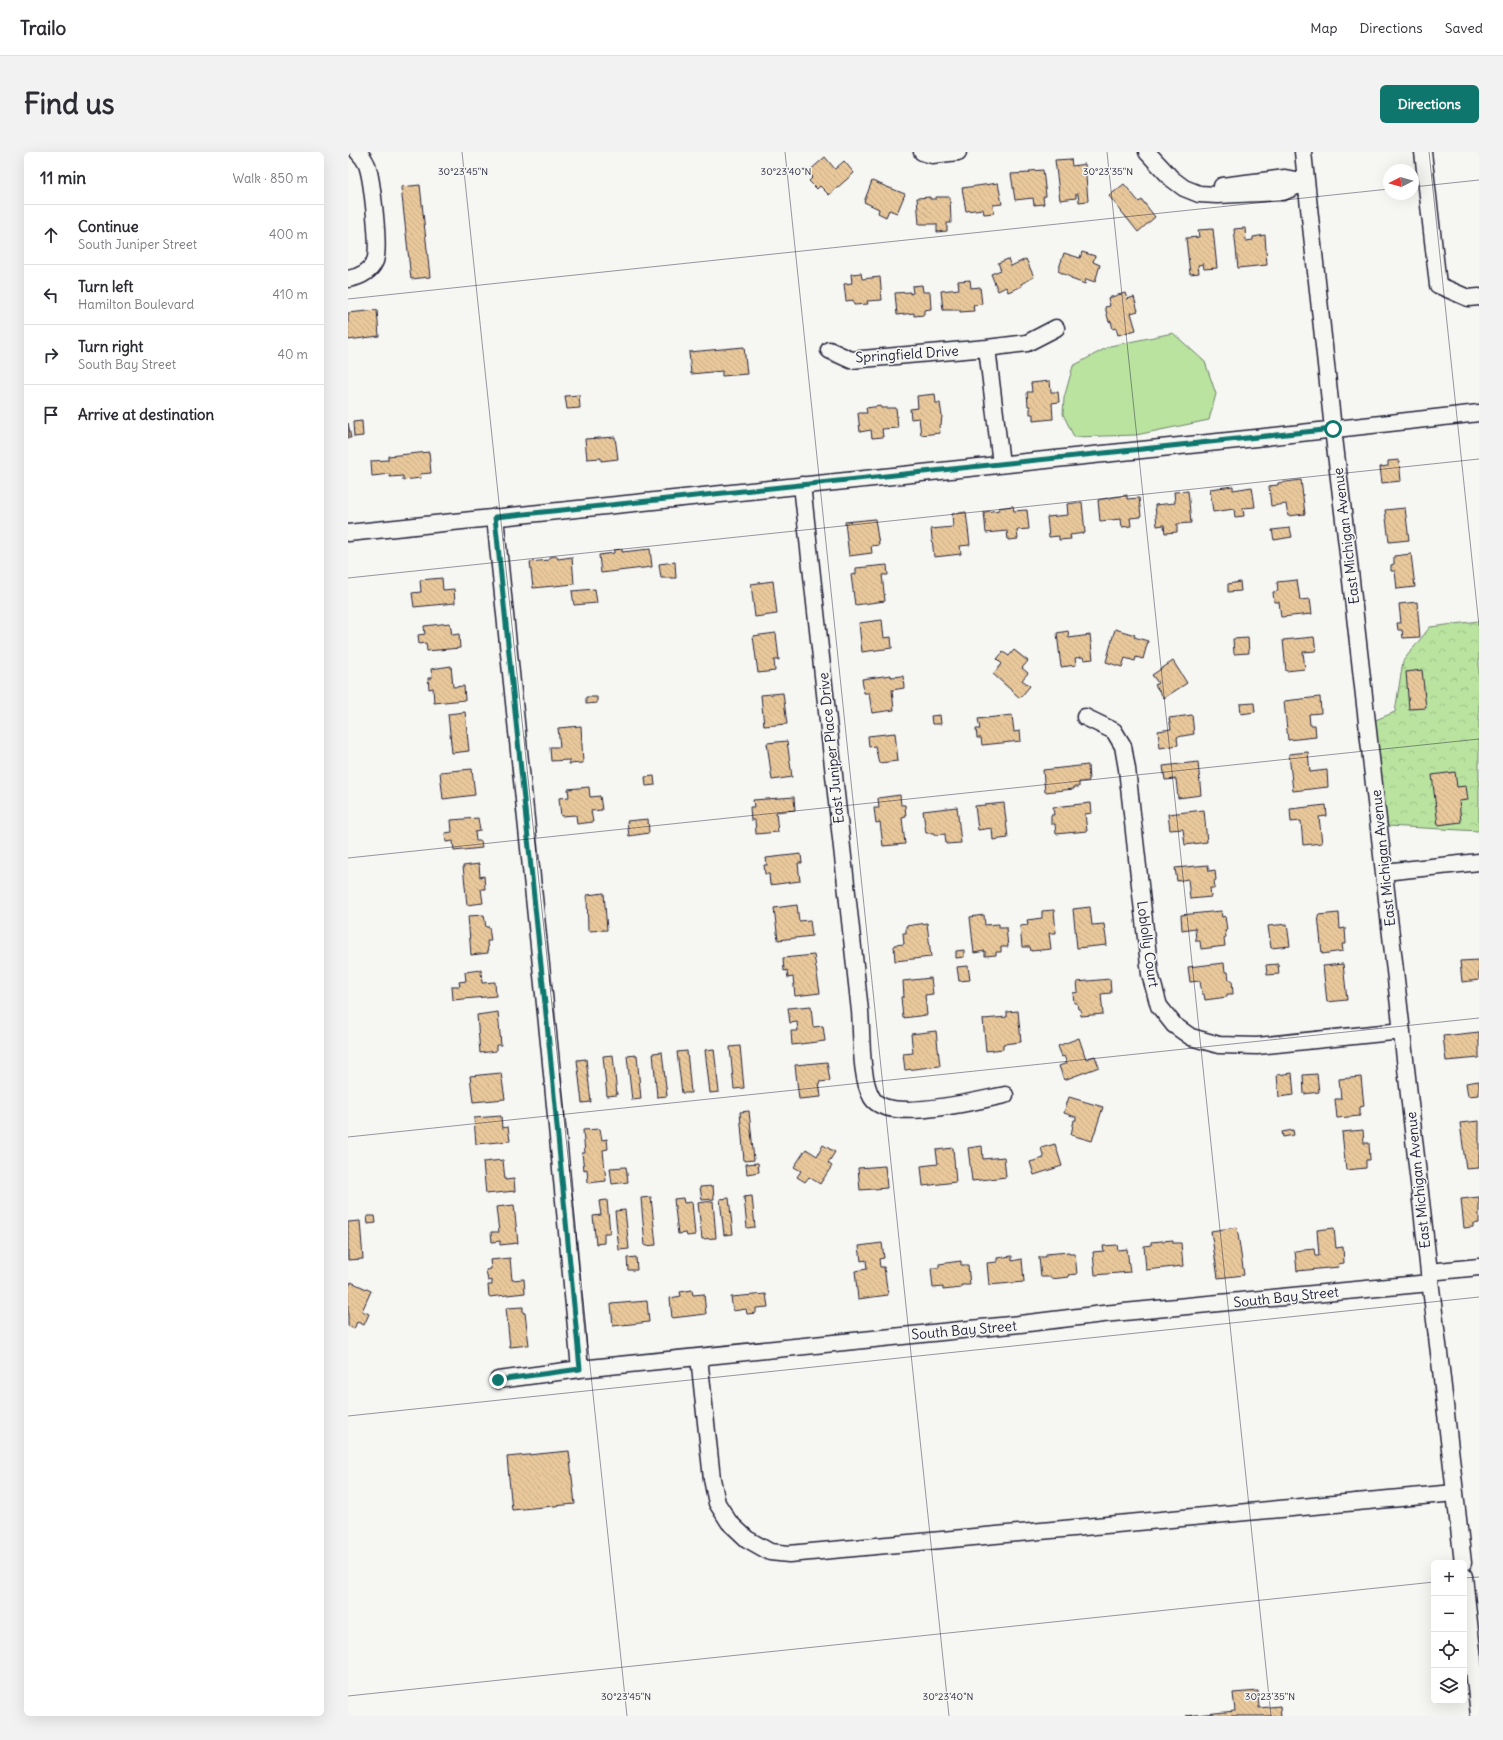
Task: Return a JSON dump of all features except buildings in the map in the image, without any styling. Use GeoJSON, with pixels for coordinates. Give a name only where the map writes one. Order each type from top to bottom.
{"type":"FeatureCollection","features":[{"type":"Feature","properties":{"kind":"street"},"geometry":{"type":"LineString","coordinates":[[348,279],[358,277],[371,268],[377,255],[370,179],[367,166],[358,152]]}},
{"type":"Feature","properties":{"kind":"street"},"geometry":{"type":"LineString","coordinates":[[922,152],[932,155],[958,152]]}},
{"type":"Feature","properties":{"kind":"street"},"geometry":{"type":"LineString","coordinates":[[1147,152],[1172,179],[1184,188],[1199,194],[1217,196],[1283,192],[1306,182]]}},
{"type":"Feature","properties":{"kind":"street"},"geometry":{"type":"LineString","coordinates":[[1161,152],[1174,167],[1187,177],[1202,184],[1218,186],[1284,178],[1306,182]]}},
{"type":"Feature","properties":{"kind":"street","name":"East Michigan Avenue"},"geometry":{"type":"LineString","coordinates":[[1303,152],[1429,1278],[1463,1560]]}},
{"type":"Feature","properties":{"kind":"street"},"geometry":{"type":"LineString","coordinates":[[1423,152],[1438,285],[1468,298],[1479,296]]}},
{"type":"Feature","properties":{"kind":"street","name":"Springfield Drive"},"geometry":{"type":"LineString","coordinates":[[829,350],[851,360],[987,348],[1027,343],[1056,328]]}},
{"type":"Feature","properties":{"kind":"street"},"geometry":{"type":"LineString","coordinates":[[987,348],[1001,464]]}},
{"type":"Feature","properties":{"kind":"street"},"geometry":{"type":"LineString","coordinates":[[348,533],[1479,413]]}},
{"type":"Feature","properties":{"kind":"street","name":"East Juniper Place Drive"},"geometry":{"type":"LineString","coordinates":[[802,485],[860,1011],[866,1083],[873,1099],[881,1106],[897,1109],[919,1110],[1005,1095]]}},
{"type":"Feature","properties":{"kind":"street"},"geometry":{"type":"LineString","coordinates":[[495,517],[550,1053],[580,1369]]}},
{"type":"Feature","properties":{"kind":"street","name":"Loblolly Court"},"geometry":{"type":"LineString","coordinates":[[1085,717],[1114,731],[1123,746],[1128,777],[1150,974],[1159,1006],[1174,1025],[1191,1037],[1219,1046],[1257,1046],[1402,1031]]}},
{"type":"Feature","properties":{"kind":"street"},"geometry":{"type":"LineString","coordinates":[[1384,872],[1479,862]]}},
{"type":"Feature","properties":{"kind":"street","name":"South Bay Street"},"geometry":{"type":"LineString","coordinates":[[498,1380],[580,1369],[1020,1324],[1429,1278],[1479,1267]]}},
{"type":"Feature","properties":{"kind":"street"},"geometry":{"type":"LineString","coordinates":[[699,1357],[712,1479],[717,1503],[729,1522],[747,1540],[770,1552],[788,1554],[1455,1493]]}},
{"type":"Feature","properties":{"kind":"street"},"geometry":{"type":"LineString","coordinates":[[1466,1596],[1479,1716]]}},
{"type":"Feature","properties":{"kind":"green space"},"geometry":{"type":"Polygon","coordinates":[[[1173,333],[1205,362],[1216,394],[1209,420],[1136,435],[1074,437],[1063,414],[1064,398],[1073,366],[1110,346],[1173,333]]]}},
{"type":"Feature","properties":{"kind":"green space"},"geometry":{"type":"Polygon","coordinates":[[[1479,621],[1479,831],[1387,826],[1373,721],[1395,712],[1403,661],[1430,627],[1479,621]]]}},
{"type":"Feature","properties":{"kind":"route"},"geometry":{"type":"LineString","coordinates":[[498,1380],[580,1369],[550,1053],[495,517],[1333,429]]}}]}
